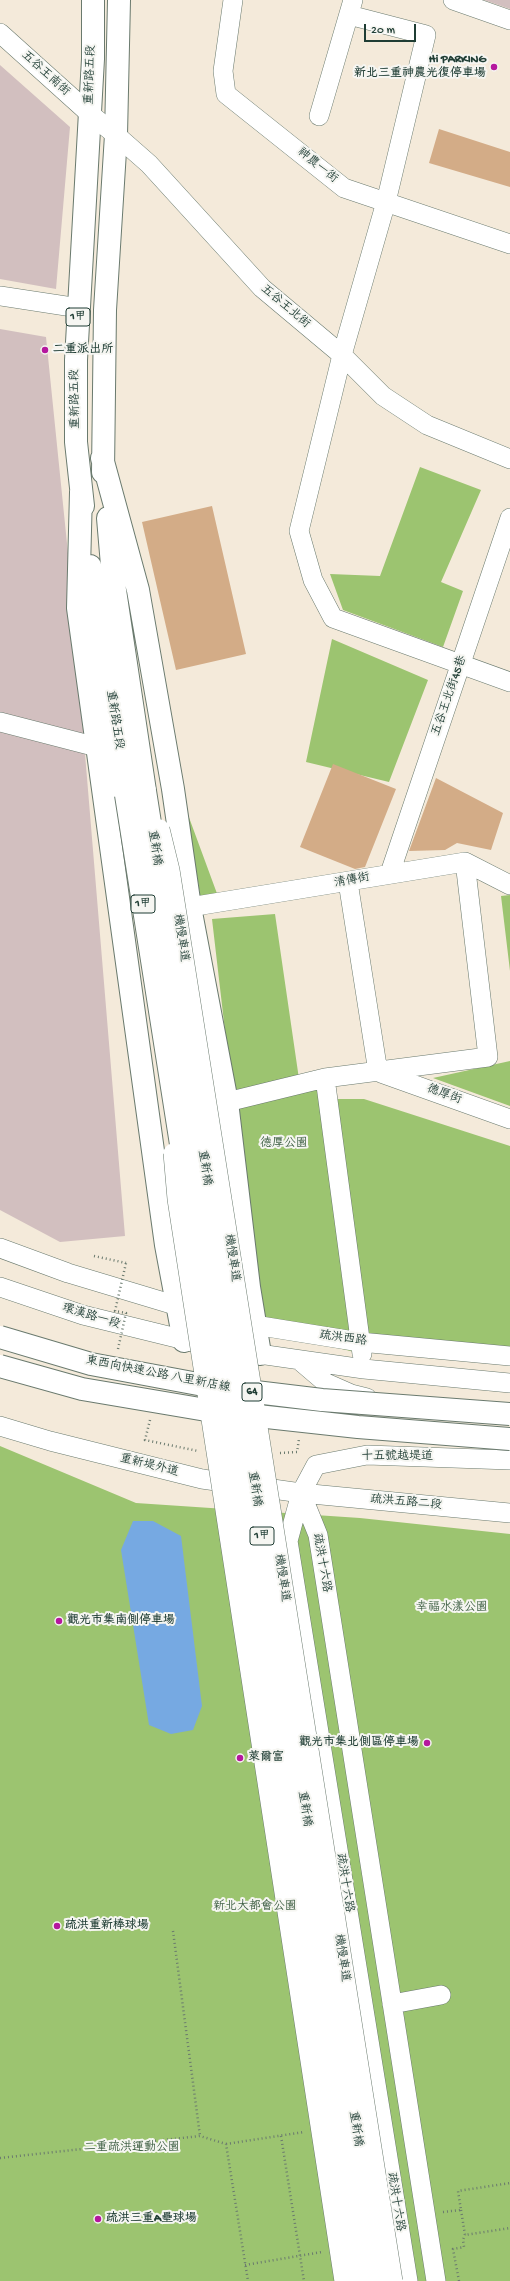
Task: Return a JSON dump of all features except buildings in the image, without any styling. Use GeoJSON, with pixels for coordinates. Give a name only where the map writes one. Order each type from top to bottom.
{"type":"FeatureCollection","features":[{"type":"Feature","properties":{"kind":"main road","name":"重新路五段"},"geometry":{"type":"LineString","coordinates":[[93,0],[90,114],[76,360],[76,435],[81,492],[92,580],[141,792]]}},
{"type":"Feature","properties":{"kind":"main road","name":"重新路五段"},"geometry":{"type":"LineString","coordinates":[[119,0],[116,135],[105,310],[102,458],[113,577],[133,712],[141,792]]}},
{"type":"Feature","properties":{"kind":"main road"},"geometry":{"type":"LineString","coordinates":[[102,458],[138,590],[173,789],[190,907],[227,1102],[248,1287],[260,1354]]}},
{"type":"Feature","properties":{"kind":"main road"},"geometry":{"type":"LineString","coordinates":[[81,492],[78,608],[166,1245],[184,1341]]}},
{"type":"Feature","properties":{"kind":"main road","name":"重新橋"},"geometry":{"type":"LineString","coordinates":[[141,792],[160,1013],[360,2281]]}},
{"type":"Feature","properties":{"kind":"main road","name":"重新橋"},"geometry":{"type":"LineString","coordinates":[[141,792],[378,2281]]}},
{"type":"Feature","properties":{"kind":"main road","name":"東西向快速公路 八里新店線"},"geometry":{"type":"LineString","coordinates":[[0,1337],[92,1364],[214,1388],[322,1400],[510,1415]]}},
{"type":"Feature","properties":{"kind":"main road","name":"東西向快速公路 八里新店線"},"geometry":{"type":"LineString","coordinates":[[0,1366],[82,1389],[212,1411],[358,1427],[510,1439]]}},
{"type":"Feature","properties":{"kind":"street","name":"神農一街"},"geometry":{"type":"LineString","coordinates":[[233,0],[223,71],[226,94],[344,188],[510,244]]}},
{"type":"Feature","properties":{"kind":"street"},"geometry":{"type":"LineString","coordinates":[[453,0],[510,20]]}},
{"type":"Feature","properties":{"kind":"street"},"geometry":{"type":"LineString","coordinates":[[319,116],[351,8],[426,35],[386,202],[342,355],[299,531],[313,580],[333,618],[510,682]]}},
{"type":"Feature","properties":{"kind":"street","name":"五谷王南街"},"geometry":{"type":"LineString","coordinates":[[0,33],[90,114]]}},
{"type":"Feature","properties":{"kind":"street","name":"五谷王北街"},"geometry":{"type":"LineString","coordinates":[[90,114],[149,164],[262,288],[342,355],[383,396],[406,413],[437,430],[510,459]]}},
{"type":"Feature","properties":{"kind":"street"},"geometry":{"type":"LineString","coordinates":[[0,296],[79,308]]}},
{"type":"Feature","properties":{"kind":"street","name":"五谷王北街45巷"},"geometry":{"type":"LineString","coordinates":[[390,873],[510,518]]}},
{"type":"Feature","properties":{"kind":"street"},"geometry":{"type":"LineString","coordinates":[[0,722],[97,747]]}},
{"type":"Feature","properties":{"kind":"street","name":"機慢車道"},"geometry":{"type":"LineString","coordinates":[[141,792],[170,870],[393,2281]]}},
{"type":"Feature","properties":{"kind":"street"},"geometry":{"type":"LineString","coordinates":[[465,862],[510,885]]}},
{"type":"Feature","properties":{"kind":"street"},"geometry":{"type":"LineString","coordinates":[[227,1102],[325,1078],[488,1057],[465,862]]}},
{"type":"Feature","properties":{"kind":"street","name":"清傳街"},"geometry":{"type":"LineString","coordinates":[[190,907],[348,882],[390,873],[465,862]]}},
{"type":"Feature","properties":{"kind":"street"},"geometry":{"type":"LineString","coordinates":[[348,882],[378,1072]]}},
{"type":"Feature","properties":{"kind":"street"},"geometry":{"type":"LineString","coordinates":[[160,1013],[177,1199],[344,2281]]}},
{"type":"Feature","properties":{"kind":"street","name":"德厚街"},"geometry":{"type":"LineString","coordinates":[[378,1072],[510,1119]]}},
{"type":"Feature","properties":{"kind":"street"},"geometry":{"type":"LineString","coordinates":[[325,1078],[364,1369]]}},
{"type":"Feature","properties":{"kind":"street"},"geometry":{"type":"LineString","coordinates":[[0,1248],[68,1273],[178,1307]]}},
{"type":"Feature","properties":{"kind":"street","name":"環漢路一段"},"geometry":{"type":"LineString","coordinates":[[0,1287],[83,1315],[184,1341]]}},
{"type":"Feature","properties":{"kind":"street","name":"疏洪西路"},"geometry":{"type":"LineString","coordinates":[[178,1307],[255,1326],[360,1342],[510,1356]]}},
{"type":"Feature","properties":{"kind":"street"},"geometry":{"type":"LineString","coordinates":[[184,1341],[364,1369],[510,1383]]}},
{"type":"Feature","properties":{"kind":"street"},"geometry":{"type":"LineString","coordinates":[[299,1360],[326,1383],[361,1398],[403,1401],[510,1415]]}},
{"type":"Feature","properties":{"kind":"street","name":"重新堤外道"},"geometry":{"type":"LineString","coordinates":[[0,1426],[56,1443],[202,1479],[301,1493]]}},
{"type":"Feature","properties":{"kind":"street","name":"十五號越堤道"},"geometry":{"type":"LineString","coordinates":[[301,1493],[316,1465],[367,1455],[510,1460]]}},
{"type":"Feature","properties":{"kind":"street","name":"疏洪五路二段"},"geometry":{"type":"LineString","coordinates":[[301,1493],[510,1513]]}},
{"type":"Feature","properties":{"kind":"street","name":"疏洪十六路"},"geometry":{"type":"LineString","coordinates":[[301,1493],[318,1535],[436,2281]]}},
{"type":"Feature","properties":{"kind":"street","name":"疏洪十六路"},"geometry":{"type":"LineString","coordinates":[[301,1493],[288,1541],[408,2281]]}},
{"type":"Feature","properties":{"kind":"street"},"geometry":{"type":"LineString","coordinates":[[392,2004],[441,1995]]}},
{"type":"Feature","properties":{"kind":"path"},"geometry":{"type":"LineString","coordinates":[[94,1256],[126,1263],[115,1311],[126,1313],[116,1357]]}},
{"type":"Feature","properties":{"kind":"path"},"geometry":{"type":"LineString","coordinates":[[173,1931],[200,2136]]}},
{"type":"Feature","properties":{"kind":"path"},"geometry":{"type":"LineString","coordinates":[[0,2158],[200,2136],[226,2144],[305,2132]]}},
{"type":"Feature","properties":{"kind":"path"},"geometry":{"type":"LineString","coordinates":[[281,2136],[304,2281]]}},
{"type":"Feature","properties":{"kind":"path"},"geometry":{"type":"LineString","coordinates":[[226,2144],[248,2281]]}},
{"type":"Feature","properties":{"kind":"path"},"geometry":{"type":"LineString","coordinates":[[459,2281],[453,2249],[464,2247],[463,2240],[465,2235],[458,2191],[510,2183]]}},
{"type":"Feature","properties":{"kind":"path"},"geometry":{"type":"LineString","coordinates":[[441,2213],[461,2210]]}},
{"type":"Feature","properties":{"kind":"path"},"geometry":{"type":"LineString","coordinates":[[465,2235],[510,2228]]}},
{"type":"Feature","properties":{"kind":"path"},"geometry":{"type":"LineString","coordinates":[[245,2265],[323,2252]]}},
{"type":"Feature","properties":{"kind":"shaded area"},"geometry":{"type":"Polygon","coordinates":[[[484,0],[510,0],[510,9],[484,0]]]}},
{"type":"Feature","properties":{"kind":"shaded area"},"geometry":{"type":"Polygon","coordinates":[[[0,65],[70,127],[56,289],[0,279],[0,65]]]}},
{"type":"Feature","properties":{"kind":"shaded area"},"geometry":{"type":"Polygon","coordinates":[[[0,329],[46,337],[70,573],[125,1236],[60,1242],[0,1210],[0,329]]]}},
{"type":"Feature","properties":{"kind":"green space"},"geometry":{"type":"Polygon","coordinates":[[[420,467],[481,490],[441,582],[463,591],[443,647],[343,610],[330,574],[380,576],[420,467]]]}},
{"type":"Feature","properties":{"kind":"green space"},"geometry":{"type":"Polygon","coordinates":[[[332,639],[428,680],[389,782],[306,762],[332,639]]]}},
{"type":"Feature","properties":{"kind":"green space"},"geometry":{"type":"Polygon","coordinates":[[[187,812],[219,899],[201,901],[187,812]]]}},
{"type":"Feature","properties":{"kind":"green space"},"geometry":{"type":"Polygon","coordinates":[[[510,895],[510,971],[501,896],[510,895]]]}},
{"type":"Feature","properties":{"kind":"green space"},"geometry":{"type":"Polygon","coordinates":[[[275,914],[299,1079],[232,1091],[212,919],[275,914]]]}},
{"type":"Feature","properties":{"kind":"green space"},"geometry":{"type":"Polygon","coordinates":[[[510,1061],[510,1106],[433,1078],[510,1061]]]}},
{"type":"Feature","properties":{"kind":"green space","name":"德厚公園"},"geometry":{"type":"Polygon","coordinates":[[[325,1086],[327,1099],[364,1099],[510,1146],[510,1353],[370,1338],[345,1227],[363,1354],[270,1332],[261,1306],[229,1104],[325,1086]]]}},
{"type":"Feature","properties":{"kind":"green space","name":"新北大都會公園"},"geometry":{"type":"Polygon","coordinates":[[[0,1446],[136,1503],[360,1518],[510,1534],[510,2281],[0,2281],[0,1446]]]}},
{"type":"Feature","properties":{"kind":"water"},"geometry":{"type":"Polygon","coordinates":[[[133,1521],[153,1521],[181,1536],[202,1706],[193,1730],[171,1734],[149,1725],[121,1550],[133,1521]]]}},
{"type":"Feature","properties":{"kind":"place","name":"Hi PARKING 新北三重神農光復停車場"},"geometry":{"type":"Point","coordinates":[494,67]}},
{"type":"Feature","properties":{"kind":"place","name":"二重派出所"},"geometry":{"type":"Point","coordinates":[45,350]}},
{"type":"Feature","properties":{"kind":"place","name":"觀光市集南側停車場"},"geometry":{"type":"Point","coordinates":[59,1621]}},
{"type":"Feature","properties":{"kind":"place","name":"觀光市集北側區停車場"},"geometry":{"type":"Point","coordinates":[427,1743]}},
{"type":"Feature","properties":{"kind":"place","name":"萊爾富"},"geometry":{"type":"Point","coordinates":[240,1758]}},
{"type":"Feature","properties":{"kind":"place","name":"疏洪重新棒球場"},"geometry":{"type":"Point","coordinates":[57,1926]}},
{"type":"Feature","properties":{"kind":"place","name":"疏洪三重A壘球場"},"geometry":{"type":"Point","coordinates":[98,2219]}},
{"type":"Feature","properties":{"kind":"park label","name":"幸福水漾公園"},"geometry":{"type":"Point","coordinates":[452,1608]}},
{"type":"Feature","properties":{"kind":"park label","name":"二重疏洪運動公園"},"geometry":{"type":"Point","coordinates":[132,2148]}}]}
